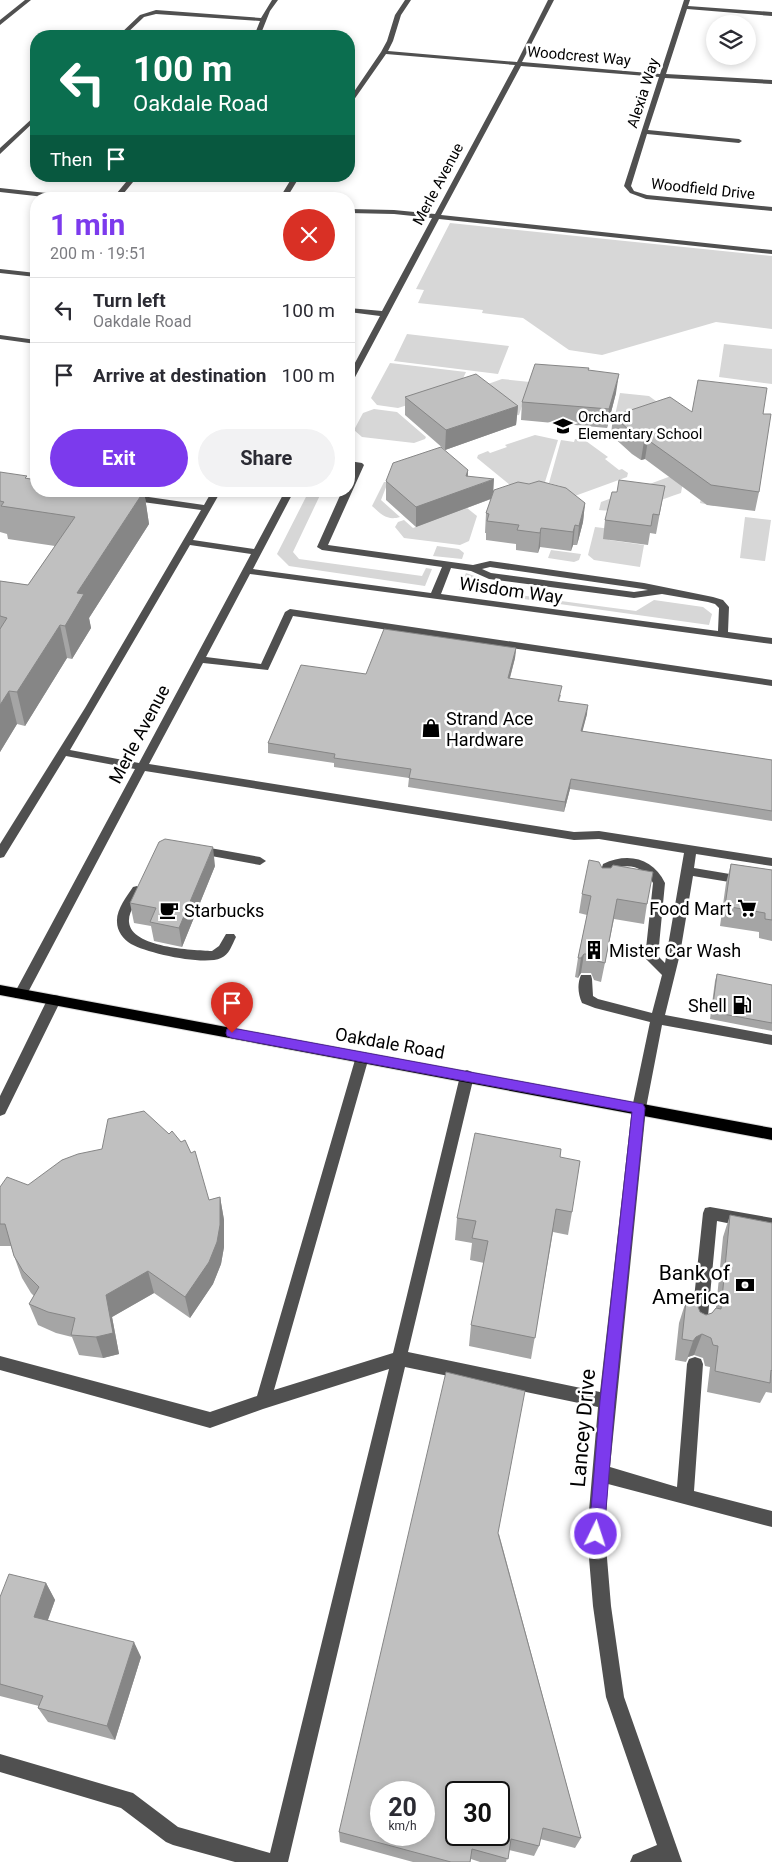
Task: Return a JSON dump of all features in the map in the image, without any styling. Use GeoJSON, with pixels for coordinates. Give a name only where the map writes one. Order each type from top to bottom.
{"type":"FeatureCollection","features":[{"type":"Feature","properties":{"kind":"main road","name":"Oakdale Road"},"geometry":{"type":"LineString","coordinates":[[0,990],[772,1134]]}},
{"type":"Feature","properties":{"kind":"street"},"geometry":{"type":"LineString","coordinates":[[0,23],[28,0]]}},
{"type":"Feature","properties":{"kind":"street"},"geometry":{"type":"LineString","coordinates":[[260,30],[275,0]]}},
{"type":"Feature","properties":{"kind":"street"},"geometry":{"type":"LineString","coordinates":[[355,93],[390,42],[398,15],[408,0]]}},
{"type":"Feature","properties":{"kind":"street","name":"Merle Avenue"},"geometry":{"type":"LineString","coordinates":[[355,370],[520,64],[551,0]]}},
{"type":"Feature","properties":{"kind":"street"},"geometry":{"type":"LineString","coordinates":[[686,3],[772,14]]}},
{"type":"Feature","properties":{"kind":"street","name":"Alexia Way"},"geometry":{"type":"LineString","coordinates":[[632,192],[627,186],[686,3]]}},
{"type":"Feature","properties":{"kind":"street"},"geometry":{"type":"LineString","coordinates":[[127,30],[142,16],[164,12],[264,20]]}},
{"type":"Feature","properties":{"kind":"street","name":"Woodcrest Way"},"geometry":{"type":"LineString","coordinates":[[384,52],[662,75],[772,82]]}},
{"type":"Feature","properties":{"kind":"street"},"geometry":{"type":"LineString","coordinates":[[0,152],[30,123]]}},
{"type":"Feature","properties":{"kind":"street"},"geometry":{"type":"LineString","coordinates":[[644,132],[739,141]]}},
{"type":"Feature","properties":{"kind":"street"},"geometry":{"type":"LineString","coordinates":[[121,192],[130,182]]}},
{"type":"Feature","properties":{"kind":"street"},"geometry":{"type":"LineString","coordinates":[[0,190],[30,193]]}},
{"type":"Feature","properties":{"kind":"street","name":"Woodfield Drive"},"geometry":{"type":"LineString","coordinates":[[632,192],[646,197],[772,209]]}},
{"type":"Feature","properties":{"kind":"street"},"geometry":{"type":"LineString","coordinates":[[355,211],[394,212],[772,252]]}},
{"type":"Feature","properties":{"kind":"street"},"geometry":{"type":"LineString","coordinates":[[0,271],[30,274]]}},
{"type":"Feature","properties":{"kind":"street"},"geometry":{"type":"LineString","coordinates":[[355,311],[385,314]]}},
{"type":"Feature","properties":{"kind":"street"},"geometry":{"type":"LineString","coordinates":[[0,337],[30,341]]}},
{"type":"Feature","properties":{"kind":"street"},"geometry":{"type":"LineString","coordinates":[[355,465],[359,465],[355,474]]}},
{"type":"Feature","properties":{"kind":"street"},"geometry":{"type":"LineString","coordinates":[[130,497],[207,508]]}},
{"type":"Feature","properties":{"kind":"street"},"geometry":{"type":"LineString","coordinates":[[0,854],[63,752],[213,497]]}},
{"type":"Feature","properties":{"kind":"street","name":"Merle Avenue"},"geometry":{"type":"LineString","coordinates":[[20,994],[287,497]]}},
{"type":"Feature","properties":{"kind":"street"},"geometry":{"type":"LineString","coordinates":[[345,497],[322,547],[473,568],[489,576],[634,595],[661,591],[719,602],[724,607],[725,613],[722,634]]}},
{"type":"Feature","properties":{"kind":"street"},"geometry":{"type":"LineString","coordinates":[[188,542],[257,552]]}},
{"type":"Feature","properties":{"kind":"street"},"geometry":{"type":"LineString","coordinates":[[435,596],[448,565]]}},
{"type":"Feature","properties":{"kind":"street","name":"Wisdom Way"},"geometry":{"type":"LineString","coordinates":[[247,571],[772,641]]}},
{"type":"Feature","properties":{"kind":"street"},"geometry":{"type":"LineString","coordinates":[[200,658],[264,668],[290,612],[772,684]]}},
{"type":"Feature","properties":{"kind":"street"},"geometry":{"type":"LineString","coordinates":[[63,752],[142,767],[574,836],[600,835],[772,862]]}},
{"type":"Feature","properties":{"kind":"street"},"geometry":{"type":"LineString","coordinates":[[188,849],[260,861]]}},
{"type":"Feature","properties":{"kind":"street","name":"Lancey Drive"},"geometry":{"type":"LineString","coordinates":[[670,1856],[615,1698],[602,1606],[596,1534],[607,1401],[639,1108],[657,1019],[674,954],[691,849]]}},
{"type":"Feature","properties":{"kind":"street"},"geometry":{"type":"LineString","coordinates":[[603,883],[607,867],[615,862],[625,861],[648,866],[656,874],[659,883],[651,958],[668,973]]}},
{"type":"Feature","properties":{"kind":"street"},"geometry":{"type":"LineString","coordinates":[[687,871],[772,885]]}},
{"type":"Feature","properties":{"kind":"street"},"geometry":{"type":"LineString","coordinates":[[144,876],[123,922],[124,929],[136,941],[157,949],[212,956],[218,955],[224,950],[230,937]]}},
{"type":"Feature","properties":{"kind":"street"},"geometry":{"type":"LineString","coordinates":[[586,979],[585,992],[587,999],[595,1003],[657,1019],[772,1040]]}},
{"type":"Feature","properties":{"kind":"street"},"geometry":{"type":"LineString","coordinates":[[0,1110],[54,1000]]}},
{"type":"Feature","properties":{"kind":"street"},"geometry":{"type":"LineString","coordinates":[[263,1401],[362,1057]]}},
{"type":"Feature","properties":{"kind":"street"},"geometry":{"type":"LineString","coordinates":[[278,1862],[468,1076]]}},
{"type":"Feature","properties":{"kind":"street"},"geometry":{"type":"LineString","coordinates":[[699,1327],[710,1212],[772,1225]]}},
{"type":"Feature","properties":{"kind":"street"},"geometry":{"type":"LineString","coordinates":[[0,1363],[210,1420],[263,1401],[399,1358],[607,1401]]}},
{"type":"Feature","properties":{"kind":"street"},"geometry":{"type":"LineString","coordinates":[[685,1497],[695,1364]]}},
{"type":"Feature","properties":{"kind":"street"},"geometry":{"type":"LineString","coordinates":[[600,1473],[772,1519]]}},
{"type":"Feature","properties":{"kind":"street"},"geometry":{"type":"LineString","coordinates":[[0,1763],[126,1800],[173,1835],[268,1862]]}},
{"type":"Feature","properties":{"kind":"street"},"geometry":{"type":"LineString","coordinates":[[640,1862],[670,1856]]}},
{"type":"Feature","properties":{"kind":"shaded area"},"geometry":{"type":"Polygon","coordinates":[[[450,223],[772,256],[772,329],[716,322],[602,355],[569,350],[523,318],[482,313],[483,310],[418,303],[424,290],[416,289],[450,223]]]}},
{"type":"Feature","properties":{"kind":"shaded area"},"geometry":{"type":"Polygon","coordinates":[[[407,334],[509,346],[498,374],[394,361],[407,334]]]}},
{"type":"Feature","properties":{"kind":"shaded area"},"geometry":{"type":"Polygon","coordinates":[[[724,344],[772,349],[772,384],[719,377],[724,344]]]}},
{"type":"Feature","properties":{"kind":"shaded area"},"geometry":{"type":"Polygon","coordinates":[[[390,363],[466,372],[460,385],[446,393],[398,408],[377,405],[371,398],[390,363]]]}},
{"type":"Feature","properties":{"kind":"shaded area"},"geometry":{"type":"Polygon","coordinates":[[[502,379],[530,382],[519,415],[513,416],[474,389],[502,379]]]}},
{"type":"Feature","properties":{"kind":"shaded area"},"geometry":{"type":"Polygon","coordinates":[[[620,393],[649,396],[671,412],[613,424],[620,393]]]}},
{"type":"Feature","properties":{"kind":"shaded area"},"geometry":{"type":"Polygon","coordinates":[[[374,409],[397,412],[426,437],[414,443],[362,437],[355,431],[355,428],[363,413],[374,409]]]}},
{"type":"Feature","properties":{"kind":"shaded area"},"geometry":{"type":"Polygon","coordinates":[[[535,435],[558,440],[545,482],[533,483],[515,489],[477,458],[478,455],[488,451],[490,453],[507,447],[505,445],[535,435]]]}},
{"type":"Feature","properties":{"kind":"shaded area"},"geometry":{"type":"Polygon","coordinates":[[[575,439],[586,441],[608,457],[605,459],[619,470],[622,469],[628,473],[627,477],[572,497],[560,486],[549,483],[561,440],[574,442],[575,439]]]}},
{"type":"Feature","properties":{"kind":"shaded area"},"geometry":{"type":"Polygon","coordinates":[[[717,459],[714,506],[700,503],[704,484],[683,482],[681,493],[661,500],[620,510],[599,510],[601,502],[717,459]]]}},
{"type":"Feature","properties":{"kind":"shaded area"},"geometry":{"type":"Polygon","coordinates":[[[384,482],[388,482],[381,500],[400,517],[388,517],[372,506],[384,482]]]}},
{"type":"Feature","properties":{"kind":"shaded area"},"geometry":{"type":"Polygon","coordinates":[[[306,497],[319,497],[293,552],[299,559],[422,576],[426,568],[432,569],[425,586],[289,566],[277,554],[306,497]]]}},
{"type":"Feature","properties":{"kind":"shaded area"},"geometry":{"type":"Polygon","coordinates":[[[467,508],[477,516],[469,541],[460,545],[404,538],[395,527],[398,522],[404,520],[413,528],[467,508]]]}},
{"type":"Feature","properties":{"kind":"shaded area"},"geometry":{"type":"Polygon","coordinates":[[[745,517],[771,520],[765,561],[740,558],[745,517]]]}},
{"type":"Feature","properties":{"kind":"shaded area"},"geometry":{"type":"Polygon","coordinates":[[[595,527],[611,529],[609,540],[644,545],[640,567],[594,560],[588,555],[595,527]]]}},
{"type":"Feature","properties":{"kind":"shaded area"},"geometry":{"type":"Polygon","coordinates":[[[437,546],[459,549],[464,553],[462,559],[433,556],[437,546]]]}},
{"type":"Feature","properties":{"kind":"shaded area"},"geometry":{"type":"Polygon","coordinates":[[[551,550],[581,554],[579,560],[574,562],[548,558],[551,550]]]}},
{"type":"Feature","properties":{"kind":"shaded area"},"geometry":{"type":"Polygon","coordinates":[[[466,573],[477,577],[467,584],[474,589],[534,597],[546,590],[560,592],[555,597],[561,601],[636,611],[654,600],[703,607],[712,614],[709,625],[459,590],[466,573]]]}},
{"type":"Feature","properties":{"kind":"building"},"geometry":{"type":"Polygon","coordinates":[[[535,364],[589,368],[588,370],[619,374],[609,409],[522,402],[535,364]]]}},
{"type":"Feature","properties":{"kind":"building"},"geometry":{"type":"Polygon","coordinates":[[[476,374],[518,406],[446,430],[405,397],[476,374]]]}},
{"type":"Feature","properties":{"kind":"building"},"geometry":{"type":"Polygon","coordinates":[[[698,380],[767,388],[763,414],[771,414],[759,492],[711,485],[648,440],[644,441],[635,435],[613,416],[670,397],[692,412],[698,380]]]}},
{"type":"Feature","properties":{"kind":"building"},"geometry":{"type":"Polygon","coordinates":[[[441,447],[468,470],[466,476],[494,479],[416,507],[386,481],[393,463],[441,447]]]}},
{"type":"Feature","properties":{"kind":"building"},"geometry":{"type":"Polygon","coordinates":[[[0,472],[27,476],[25,478],[30,479],[30,497],[140,497],[77,593],[84,594],[65,626],[60,625],[17,692],[9,691],[0,705],[0,629],[7,618],[0,616],[0,581],[28,585],[75,517],[1,506],[4,502],[0,501],[0,472]]]}},
{"type":"Feature","properties":{"kind":"building"},"geometry":{"type":"Polygon","coordinates":[[[619,480],[665,486],[659,515],[653,514],[651,526],[605,520],[612,492],[617,492],[619,480]]]}},
{"type":"Feature","properties":{"kind":"building"},"geometry":{"type":"Polygon","coordinates":[[[539,481],[566,488],[585,503],[579,526],[575,525],[573,532],[541,528],[540,533],[517,530],[519,525],[487,521],[489,514],[486,513],[494,490],[518,482],[529,484],[539,481]]]}},
{"type":"Feature","properties":{"kind":"building","name":"Strand Ace Hardware"},"geometry":{"type":"Polygon","coordinates":[[[384,629],[516,648],[508,678],[562,686],[558,701],[588,705],[581,731],[772,760],[772,811],[571,779],[565,802],[409,778],[411,769],[334,758],[335,754],[268,743],[301,665],[366,674],[384,629]]]}},
{"type":"Feature","properties":{"kind":"building","name":"Starbucks"},"geometry":{"type":"Polygon","coordinates":[[[165,839],[213,847],[179,928],[150,922],[156,908],[130,903],[159,842],[165,839]]]}},
{"type":"Feature","properties":{"kind":"building","name":"Mister Car Wash"},"geometry":{"type":"Polygon","coordinates":[[[589,860],[599,862],[602,868],[611,868],[613,865],[653,872],[647,904],[617,899],[605,963],[597,961],[594,954],[584,954],[581,958],[578,958],[591,896],[582,894],[589,860]]]}},
{"type":"Feature","properties":{"kind":"building"},"geometry":{"type":"Polygon","coordinates":[[[731,864],[772,870],[772,920],[765,919],[765,913],[725,906],[731,864]]]}},
{"type":"Feature","properties":{"kind":"building","name":"Shell"},"geometry":{"type":"Polygon","coordinates":[[[717,974],[772,985],[772,1023],[712,1012],[717,974]]]}},
{"type":"Feature","properties":{"kind":"building"},"geometry":{"type":"Polygon","coordinates":[[[144,1111],[169,1134],[172,1131],[181,1142],[185,1140],[191,1153],[195,1151],[209,1200],[220,1197],[220,1225],[217,1242],[209,1262],[185,1297],[148,1271],[106,1295],[113,1333],[96,1337],[71,1335],[75,1318],[48,1312],[29,1304],[39,1287],[23,1271],[14,1256],[5,1224],[0,1224],[0,1187],[7,1177],[28,1185],[62,1160],[78,1154],[102,1149],[108,1119],[144,1111]]]}},
{"type":"Feature","properties":{"kind":"building"},"geometry":{"type":"Polygon","coordinates":[[[475,1133],[561,1149],[560,1157],[580,1161],[572,1212],[556,1209],[535,1338],[471,1325],[488,1241],[472,1238],[476,1221],[457,1218],[475,1133]]]}},
{"type":"Feature","properties":{"kind":"building","name":"Bank of America"},"geometry":{"type":"Polygon","coordinates":[[[730,1215],[772,1223],[772,1371],[770,1383],[715,1371],[718,1346],[713,1345],[711,1338],[702,1334],[693,1341],[682,1339],[686,1301],[697,1304],[700,1312],[706,1315],[712,1313],[716,1308],[721,1309],[730,1215]]]}},
{"type":"Feature","properties":{"kind":"building"},"geometry":{"type":"Polygon","coordinates":[[[446,1372],[525,1391],[498,1533],[581,1838],[543,1828],[539,1846],[511,1839],[510,1846],[510,1781],[445,1781],[445,1846],[510,1846],[508,1859],[472,1849],[470,1862],[451,1862],[391,1846],[435,1846],[435,1781],[370,1781],[370,1840],[339,1832],[446,1372]]]}},
{"type":"Feature","properties":{"kind":"building"},"geometry":{"type":"Polygon","coordinates":[[[9,1574],[46,1583],[34,1617],[134,1642],[107,1726],[38,1708],[43,1696],[0,1684],[0,1597],[9,1574]]]}},
{"type":"Feature","properties":{"kind":"place","name":"Orchard Elementary School"},"geometry":{"type":"Point","coordinates":[563,426]}},
{"type":"Feature","properties":{"kind":"place","name":"Strand Ace Hardware"},"geometry":{"type":"Point","coordinates":[431,728]}},
{"type":"Feature","properties":{"kind":"place","name":"Food Mart"},"geometry":{"type":"Point","coordinates":[747,908]}},
{"type":"Feature","properties":{"kind":"place","name":"Starbucks"},"geometry":{"type":"Point","coordinates":[169,910]}},
{"type":"Feature","properties":{"kind":"place","name":"Mister Car Wash"},"geometry":{"type":"Point","coordinates":[594,950]}},
{"type":"Feature","properties":{"kind":"place","name":"Shell"},"geometry":{"type":"Point","coordinates":[742,1005]}},
{"type":"Feature","properties":{"kind":"place","name":"Bank of America"},"geometry":{"type":"Point","coordinates":[745,1285]}},
{"type":"Feature","properties":{"kind":"route"},"geometry":{"type":"LineString","coordinates":[[232,1033],[639,1108],[607,1401],[596,1534]]}}]}
